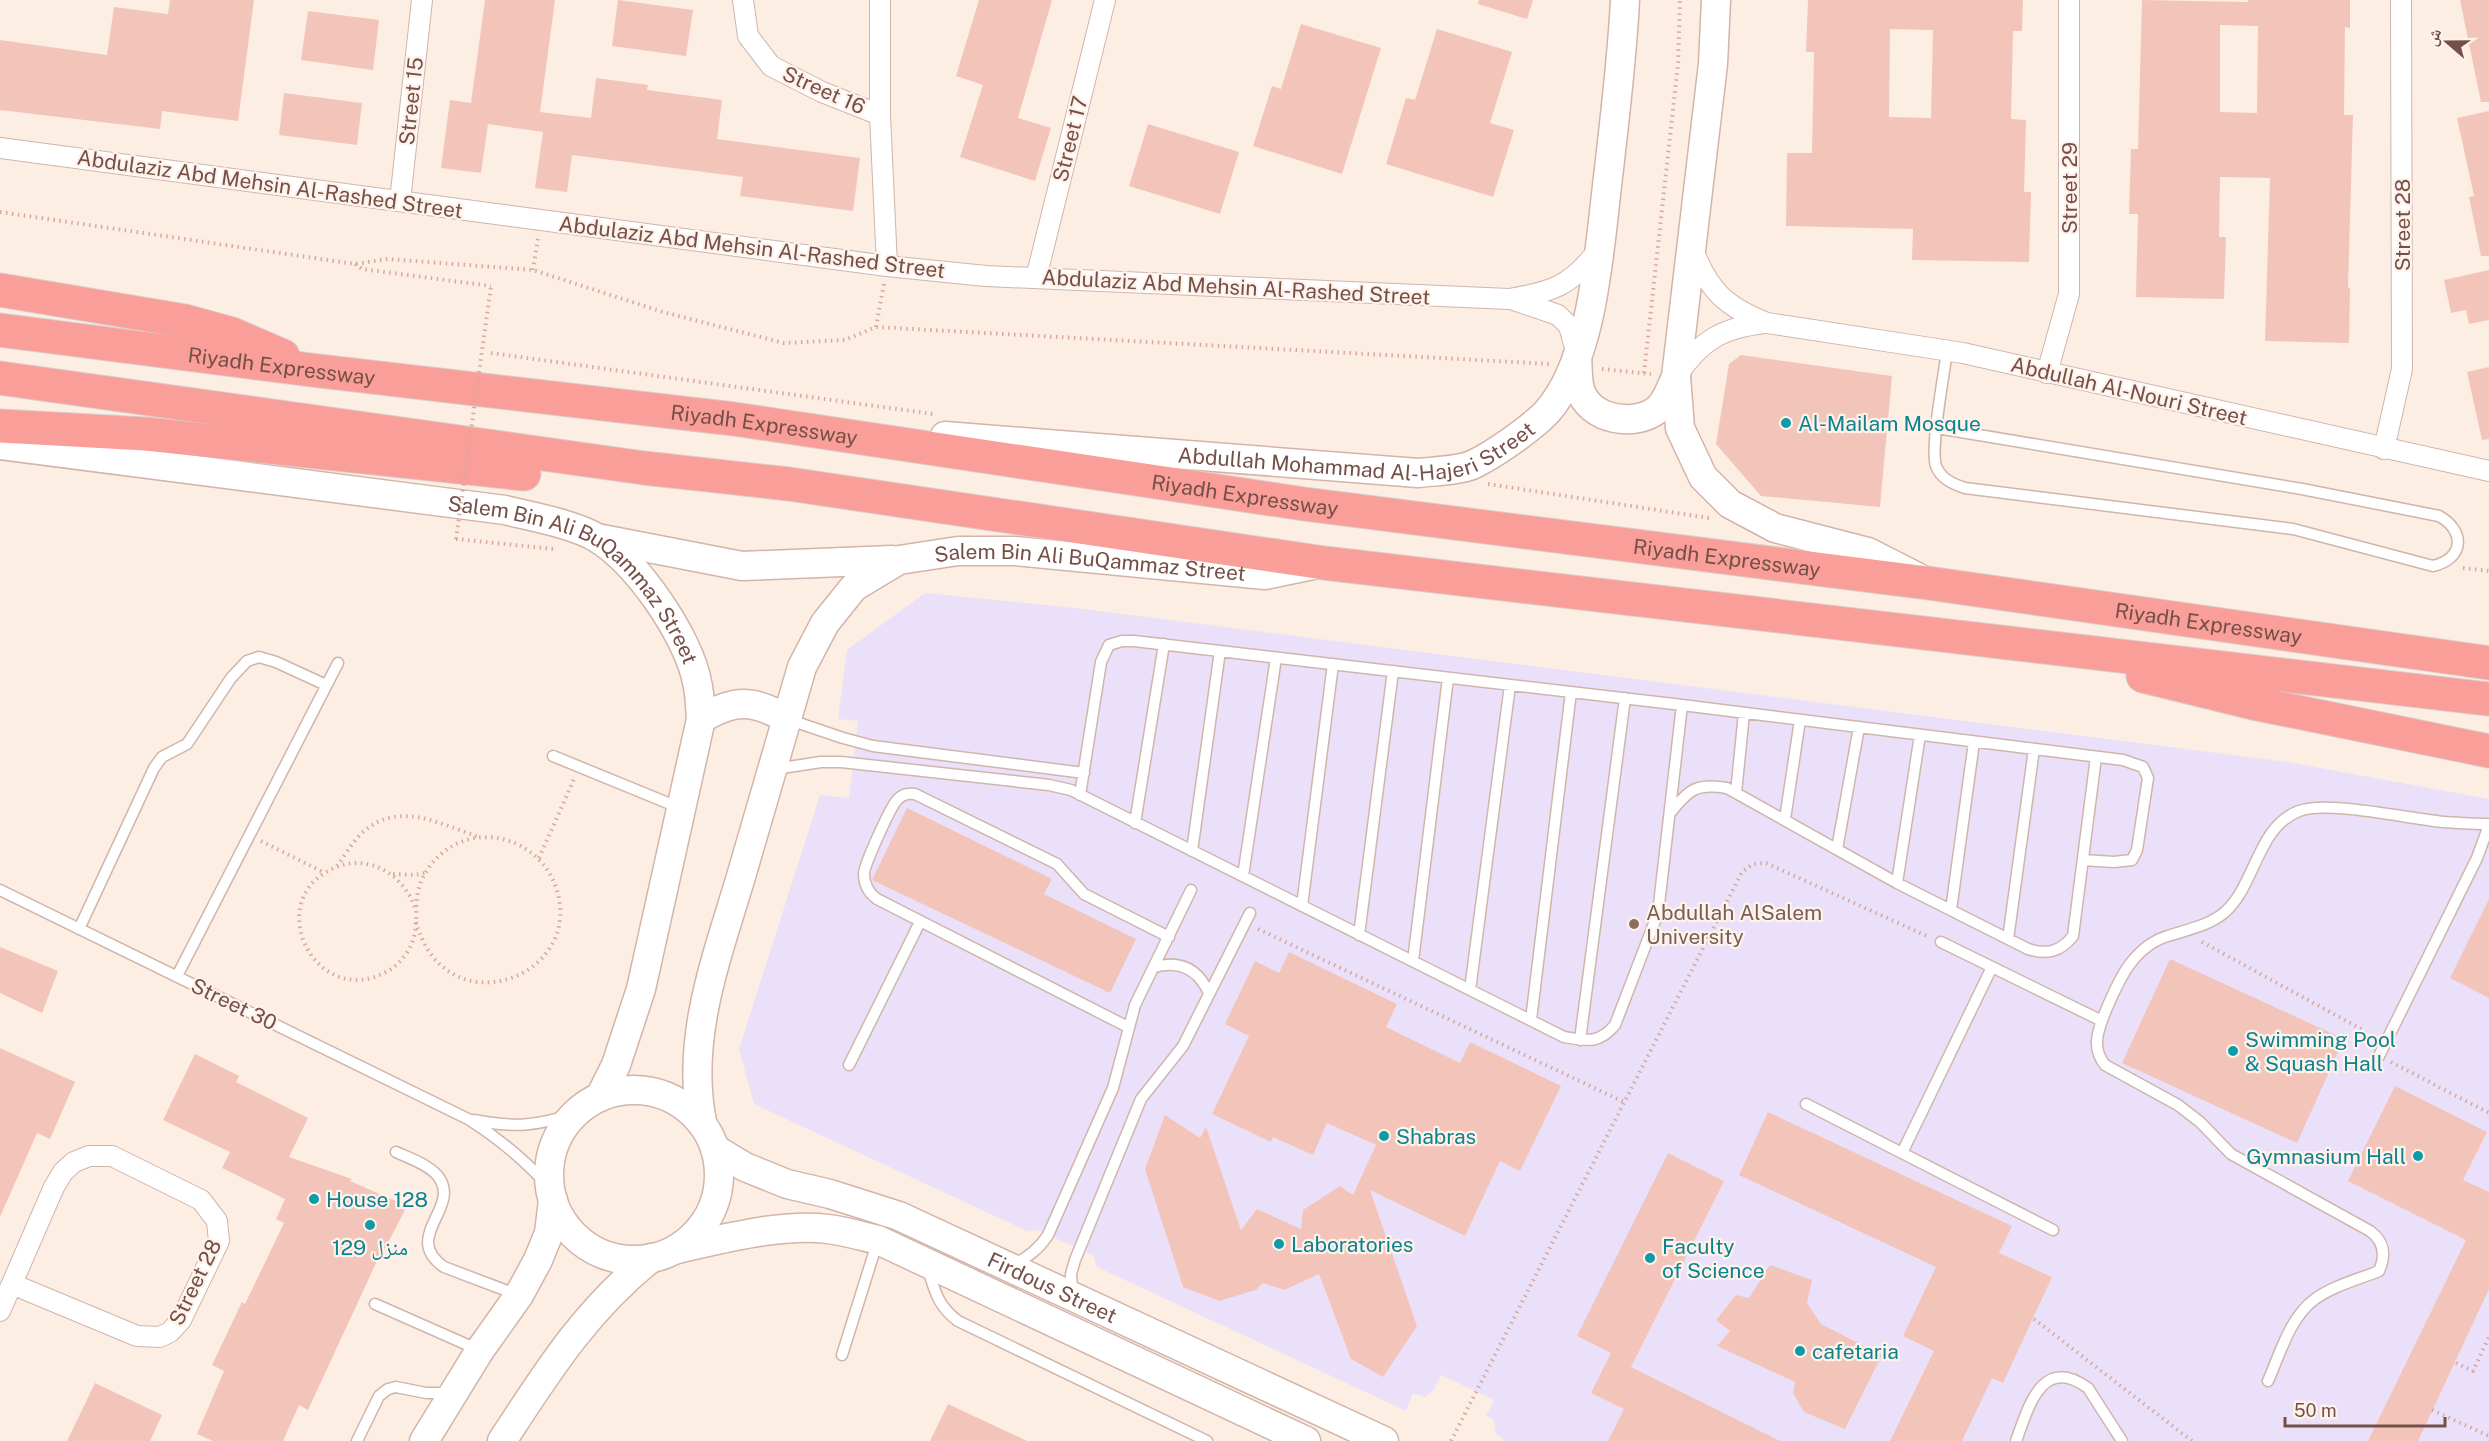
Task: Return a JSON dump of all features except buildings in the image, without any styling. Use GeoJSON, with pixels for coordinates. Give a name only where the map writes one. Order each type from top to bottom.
{"type":"FeatureCollection","features":[{"type":"Feature","properties":{"kind":"highway"},"geometry":{"type":"LineString","coordinates":[[0,291],[194,324],[232,334],[311,370]]}},
{"type":"Feature","properties":{"kind":"highway","name":"Riyadh Expressway"},"geometry":{"type":"LineString","coordinates":[[0,330],[311,370],[734,419],[1304,504],[1928,583],[2489,663]]}},
{"type":"Feature","properties":{"kind":"highway","name":"Riyadh Expressway"},"geometry":{"type":"LineString","coordinates":[[0,378],[644,468],[789,484],[1324,563],[2489,699]]}},
{"type":"Feature","properties":{"kind":"highway"},"geometry":{"type":"LineString","coordinates":[[0,426],[146,434],[546,477],[590,478],[644,468]]}},
{"type":"Feature","properties":{"kind":"highway"},"geometry":{"type":"LineString","coordinates":[[2312,637],[2489,643]]}},
{"type":"Feature","properties":{"kind":"highway"},"geometry":{"type":"LineString","coordinates":[[1992,641],[2253,703],[2489,751]]}},
{"type":"Feature","properties":{"kind":"main road","name":"Abdullah Mohammad Al-Hajeri Street"},"geometry":{"type":"LineString","coordinates":[[734,419],[1418,473],[1471,465],[1516,437],[1547,412],[1576,362],[1591,303],[1599,247],[1622,63],[1625,0]]}},
{"type":"Feature","properties":{"kind":"main road"},"geometry":{"type":"LineString","coordinates":[[1716,0],[1713,64],[1693,248],[1676,376],[1680,428],[1703,477],[1730,504],[1775,528],[1868,552],[1928,583]]}},
{"type":"Feature","properties":{"kind":"main road"},"geometry":{"type":"LineString","coordinates":[[1576,362],[1580,391],[1591,406],[1606,416],[1624,420],[1642,417],[1658,408],[1676,376]]}},
{"type":"Feature","properties":{"kind":"main road","name":"Salem Bin Ali BuQammaz Street"},"geometry":{"type":"LineString","coordinates":[[0,446],[505,510],[559,524],[597,538],[634,568],[682,642],[697,681],[701,719],[641,989],[616,1065],[600,1097]]}},
{"type":"Feature","properties":{"kind":"main road"},"geometry":{"type":"LineString","coordinates":[[597,538],[742,566],[899,560]]}},
{"type":"Feature","properties":{"kind":"main road","name":"Salem Bin Ali BuQammaz Street"},"geometry":{"type":"LineString","coordinates":[[702,1122],[696,1096],[696,1053],[709,981],[802,667],[825,623],[854,587],[899,560],[958,551],[1015,551],[1265,575],[1324,563]]}},
{"type":"Feature","properties":{"kind":"main road"},"geometry":{"type":"LineString","coordinates":[[701,719],[721,707],[744,703],[767,707],[787,719]]}},
{"type":"Feature","properties":{"kind":"main road"},"geometry":{"type":"LineString","coordinates":[[424,1441],[480,1350],[519,1295],[538,1260],[549,1233],[550,1161],[559,1136],[574,1114],[600,1097],[618,1091],[636,1089],[673,1098],[702,1122],[716,1149],[719,1167],[714,1205],[705,1222],[692,1237],[664,1253],[615,1289],[591,1315],[552,1365],[502,1441]]}},
{"type":"Feature","properties":{"kind":"main road","name":"Firdous Street"},"geometry":{"type":"LineString","coordinates":[[716,1149],[745,1167],[787,1185],[830,1194],[899,1216],[1384,1441]]}},
{"type":"Feature","properties":{"kind":"main road"},"geometry":{"type":"LineString","coordinates":[[551,1194],[567,1227],[591,1248],[620,1259],[664,1253]]}},
{"type":"Feature","properties":{"kind":"main road","name":"Firdous Street"},"geometry":{"type":"LineString","coordinates":[[664,1253],[744,1234],[780,1230],[826,1229],[878,1240],[1306,1441]]}},
{"type":"Feature","properties":{"kind":"street","name":"Street 15"},"geometry":{"type":"LineString","coordinates":[[400,201],[422,0]]}},
{"type":"Feature","properties":{"kind":"street","name":"Street 16"},"geometry":{"type":"LineString","coordinates":[[743,0],[748,36],[771,66],[822,92],[880,115]]}},
{"type":"Feature","properties":{"kind":"street","name":"Street 16"},"geometry":{"type":"LineString","coordinates":[[880,0],[880,115],[887,266]]}},
{"type":"Feature","properties":{"kind":"street","name":"Street 17"},"geometry":{"type":"LineString","coordinates":[[1036,278],[1105,0]]}},
{"type":"Feature","properties":{"kind":"street","name":"Street 29"},"geometry":{"type":"LineString","coordinates":[[2047,373],[2069,294],[2069,0]]}},
{"type":"Feature","properties":{"kind":"street","name":"Street 28"},"geometry":{"type":"LineString","coordinates":[[2384,449],[2402,369],[2401,0]]}},
{"type":"Feature","properties":{"kind":"street","name":"Abdulaziz Abd Mehsin Al-Rashed Street"},"geometry":{"type":"LineString","coordinates":[[0,148],[887,266],[1036,278],[1509,299],[1559,287],[1582,270],[1599,247]]}},
{"type":"Feature","properties":{"kind":"street","name":"Abdullah Al-Nouri Street"},"geometry":{"type":"LineString","coordinates":[[1693,248],[1702,274],[1719,296],[1741,313],[1767,323],[1947,351],[2489,471]]}},
{"type":"Feature","properties":{"kind":"street","name":"Abdulaziz Abd Mehsin Al-Rashed Street"},"geometry":{"type":"LineString","coordinates":[[1509,299],[1558,315],[1569,326],[1576,362]]}},
{"type":"Feature","properties":{"kind":"street","name":"Abdullah Al-Nouri Street"},"geometry":{"type":"LineString","coordinates":[[1676,376],[1692,354],[1714,336],[1740,326],[1767,323]]}},
{"type":"Feature","properties":{"kind":"street","name":"Street 28"},"geometry":{"type":"LineString","coordinates":[[0,1311],[54,1187],[69,1167],[89,1156],[112,1156],[201,1200],[218,1221],[219,1241],[181,1320],[170,1332],[160,1337],[137,1336],[12,1284]]}},
{"type":"Feature","properties":{"kind":"lane"},"geometry":{"type":"LineString","coordinates":[[1937,428],[2302,489],[2439,516],[2454,526],[2457,548],[2453,557],[2447,562],[2433,566],[2293,529],[1965,488],[1951,484],[1937,468],[1934,456],[1937,428],[1947,351]]}},
{"type":"Feature","properties":{"kind":"lane"},"geometry":{"type":"LineString","coordinates":[[1080,795],[1104,654],[1110,645],[1122,641],[1682,705],[2096,757],[2135,763],[2143,767],[2148,778],[2137,850],[2132,860],[2114,862],[2083,860]]}},
{"type":"Feature","properties":{"kind":"lane"},"geometry":{"type":"LineString","coordinates":[[1135,823],[1164,644]]}},
{"type":"Feature","properties":{"kind":"lane"},"geometry":{"type":"LineString","coordinates":[[1192,851],[1220,651]]}},
{"type":"Feature","properties":{"kind":"lane"},"geometry":{"type":"LineString","coordinates":[[79,929],[154,768],[162,757],[187,744],[231,678],[247,662],[259,657],[276,662],[326,685]]}},
{"type":"Feature","properties":{"kind":"lane"},"geometry":{"type":"LineString","coordinates":[[1243,876],[1276,658]]}},
{"type":"Feature","properties":{"kind":"lane"},"geometry":{"type":"LineString","coordinates":[[177,976],[338,663]]}},
{"type":"Feature","properties":{"kind":"lane"},"geometry":{"type":"LineString","coordinates":[[1302,906],[1333,664]]}},
{"type":"Feature","properties":{"kind":"lane"},"geometry":{"type":"LineString","coordinates":[[1359,934],[1393,671]]}},
{"type":"Feature","properties":{"kind":"lane"},"geometry":{"type":"LineString","coordinates":[[1413,961],[1448,678]]}},
{"type":"Feature","properties":{"kind":"lane"},"geometry":{"type":"LineString","coordinates":[[1470,990],[1510,685]]}},
{"type":"Feature","properties":{"kind":"lane"},"geometry":{"type":"LineString","coordinates":[[1531,1020],[1571,692]]}},
{"type":"Feature","properties":{"kind":"lane"},"geometry":{"type":"LineString","coordinates":[[1580,1040],[1625,698]]}},
{"type":"Feature","properties":{"kind":"lane"},"geometry":{"type":"LineString","coordinates":[[772,769],[821,762],[841,762],[1049,785],[1080,795],[1564,1037],[1589,1041],[1606,1035],[1615,1025],[1658,913],[1682,705]]}},
{"type":"Feature","properties":{"kind":"lane"},"geometry":{"type":"LineString","coordinates":[[1736,793],[1744,713]]}},
{"type":"Feature","properties":{"kind":"lane"},"geometry":{"type":"LineString","coordinates":[[787,719],[873,746],[1083,773]]}},
{"type":"Feature","properties":{"kind":"lane"},"geometry":{"type":"LineString","coordinates":[[1785,819],[1800,720]]}},
{"type":"Feature","properties":{"kind":"lane"},"geometry":{"type":"LineString","coordinates":[[1837,849],[1859,727]]}},
{"type":"Feature","properties":{"kind":"lane"},"geometry":{"type":"LineString","coordinates":[[1897,883],[1920,735]]}},
{"type":"Feature","properties":{"kind":"lane"},"geometry":{"type":"LineString","coordinates":[[1951,910],[1974,742]]}},
{"type":"Feature","properties":{"kind":"lane"},"geometry":{"type":"LineString","coordinates":[[2008,939],[2034,749]]}},
{"type":"Feature","properties":{"kind":"lane"},"geometry":{"type":"LineString","coordinates":[[553,756],[680,808]]}},
{"type":"Feature","properties":{"kind":"lane"},"geometry":{"type":"LineString","coordinates":[[1670,813],[1684,795],[1699,786],[1727,788],[1897,883],[2008,939],[2040,952],[2056,951],[2065,946],[2073,936],[2096,757]]}},
{"type":"Feature","properties":{"kind":"lane"},"geometry":{"type":"LineString","coordinates":[[1128,1027],[877,899],[867,888],[865,866],[896,801],[910,794],[1057,864],[1084,894],[1168,936]]}},
{"type":"Feature","properties":{"kind":"lane"},"geometry":{"type":"LineString","coordinates":[[2268,1381],[2299,1316],[2315,1299],[2379,1270],[2384,1258],[2382,1245],[2370,1231],[2231,1154],[2200,1122],[2178,1105],[2105,1065],[2099,1057],[2096,1046],[2102,1021],[2116,985],[2133,959],[2155,941],[2213,921],[2226,911],[2239,895],[2264,846],[2275,830],[2297,812],[2327,808],[2444,822],[2489,824],[2477,858],[2379,1056]]}},
{"type":"Feature","properties":{"kind":"lane","name":"Street 30"},"geometry":{"type":"LineString","coordinates":[[0,890],[468,1119],[499,1138],[526,1161],[551,1194]]}},
{"type":"Feature","properties":{"kind":"lane"},"geometry":{"type":"LineString","coordinates":[[1010,1267],[1029,1257],[1048,1235],[1113,1088],[1135,1005],[1191,890]]}},
{"type":"Feature","properties":{"kind":"lane"},"geometry":{"type":"LineString","coordinates":[[1072,1296],[1071,1274],[1075,1260],[1141,1099],[1175,1059],[1247,917]]}},
{"type":"Feature","properties":{"kind":"lane"},"geometry":{"type":"LineString","coordinates":[[849,1065],[921,922]]}},
{"type":"Feature","properties":{"kind":"lane"},"geometry":{"type":"LineString","coordinates":[[1941,942],[2102,1021]]}},
{"type":"Feature","properties":{"kind":"lane"},"geometry":{"type":"LineString","coordinates":[[1154,967],[1174,964],[1193,971],[1203,981],[1209,993]]}},
{"type":"Feature","properties":{"kind":"lane"},"geometry":{"type":"LineString","coordinates":[[1902,1153],[1992,967]]}},
{"type":"Feature","properties":{"kind":"lane"},"geometry":{"type":"LineString","coordinates":[[1806,1104],[2053,1230]]}},
{"type":"Feature","properties":{"kind":"lane","name":"Street 30"},"geometry":{"type":"LineString","coordinates":[[468,1119],[506,1126],[539,1125],[574,1114]]}},
{"type":"Feature","properties":{"kind":"lane"},"geometry":{"type":"LineString","coordinates":[[396,1152],[436,1174],[442,1184],[444,1196],[442,1207],[430,1229],[427,1240],[429,1251],[435,1260],[444,1267],[519,1295]]}},
{"type":"Feature","properties":{"kind":"lane"},"geometry":{"type":"LineString","coordinates":[[842,1355],[878,1240]]}},
{"type":"Feature","properties":{"kind":"lane"},"geometry":{"type":"LineString","coordinates":[[925,1261],[935,1294],[945,1312],[958,1321],[1207,1441]]}},
{"type":"Feature","properties":{"kind":"lane"},"geometry":{"type":"LineString","coordinates":[[375,1304],[480,1350]]}},
{"type":"Feature","properties":{"kind":"lane"},"geometry":{"type":"LineString","coordinates":[[2016,1441],[2036,1390],[2050,1381],[2066,1379],[2082,1383],[2088,1388],[2122,1441]]}},
{"type":"Feature","properties":{"kind":"lane"},"geometry":{"type":"LineString","coordinates":[[357,1441],[379,1396],[388,1389],[396,1387],[426,1393],[454,1393]]}},
{"type":"Feature","properties":{"kind":"path"},"geometry":{"type":"LineString","coordinates":[[1644,373],[1678,64],[1680,0]]}},
{"type":"Feature","properties":{"kind":"path"},"geometry":{"type":"LineString","coordinates":[[0,212],[355,264],[388,259],[533,270],[663,312],[784,343],[844,340],[876,327],[1576,362],[1676,376]]}},
{"type":"Feature","properties":{"kind":"path"},"geometry":{"type":"LineString","coordinates":[[533,270],[541,220]]}},
{"type":"Feature","properties":{"kind":"path"},"geometry":{"type":"LineString","coordinates":[[355,264],[362,269],[491,286],[456,538],[555,549]]}},
{"type":"Feature","properties":{"kind":"path"},"geometry":{"type":"LineString","coordinates":[[876,327],[887,266]]}},
{"type":"Feature","properties":{"kind":"path"},"geometry":{"type":"LineString","coordinates":[[1487,484],[1717,519]]}},
{"type":"Feature","properties":{"kind":"path"},"geometry":{"type":"LineString","coordinates":[[539,858],[579,767]]}},
{"type":"Feature","properties":{"kind":"path"},"geometry":{"type":"LineString","coordinates":[[337,867],[361,833],[386,818],[415,815],[479,837],[512,841],[539,858],[555,883],[560,913],[558,928],[544,955],[521,975],[492,982],[476,982],[455,975],[436,962],[427,950],[416,922]]}},
{"type":"Feature","properties":{"kind":"path"},"geometry":{"type":"LineString","coordinates":[[249,835],[325,873]]}},
{"type":"Feature","properties":{"kind":"path"},"geometry":{"type":"LineString","coordinates":[[425,873],[414,875],[391,873],[365,863],[337,867],[325,873],[314,882],[301,907],[300,928],[306,949],[314,960],[337,976],[364,980],[391,970],[401,961],[414,936],[416,895],[425,873],[433,861],[454,845],[479,837]]}},
{"type":"Feature","properties":{"kind":"path"},"geometry":{"type":"LineString","coordinates":[[1451,1441],[1738,877],[1753,864],[1766,863],[1941,942]]}},
{"type":"Feature","properties":{"kind":"path"},"geometry":{"type":"LineString","coordinates":[[391,873],[406,888],[415,907]]}},
{"type":"Feature","properties":{"kind":"path"},"geometry":{"type":"LineString","coordinates":[[1247,917],[1624,1102]]}},
{"type":"Feature","properties":{"kind":"path"},"geometry":{"type":"LineString","coordinates":[[2183,932],[2363,1030],[2379,1056],[2489,1113]]}},
{"type":"Feature","properties":{"kind":"path"},"geometry":{"type":"LineString","coordinates":[[2034,1319],[2192,1441]]}},
{"type":"Feature","properties":{"kind":"path"},"geometry":{"type":"LineString","coordinates":[[2456,1363],[2473,1371],[2489,1338]]}},
{"type":"Feature","properties":{"kind":"path"},"geometry":{"type":"LineString","coordinates":[[2432,1410],[2489,1436]]}},
{"type":"Feature","properties":{"kind":"shaded area","name":"Abdullah AlSalem University"},"geometry":{"type":"Polygon","coordinates":[[[925,593],[1075,608],[2288,762],[2489,799],[2489,1441],[1502,1441],[1503,1438],[1496,1435],[1494,1420],[1486,1416],[1494,1400],[1441,1375],[1434,1390],[1425,1397],[1413,1393],[1406,1411],[1097,1267],[1093,1255],[1037,1230],[1027,1231],[754,1104],[739,1049],[820,795],[849,798],[858,721],[838,719],[847,650],[925,593]]]}},
{"type":"Feature","properties":{"kind":"place","name":"Al-Mailam Mosque"},"geometry":{"type":"Point","coordinates":[1786,423]}},
{"type":"Feature","properties":{"kind":"place","name":"Abdullah AlSalem University"},"geometry":{"type":"Point","coordinates":[1634,924]}},
{"type":"Feature","properties":{"kind":"place","name":"Swimming Pool & Squash Hall"},"geometry":{"type":"Point","coordinates":[2233,1051]}},
{"type":"Feature","properties":{"kind":"place","name":"Shabras"},"geometry":{"type":"Point","coordinates":[1384,1136]}},
{"type":"Feature","properties":{"kind":"place","name":"Gymnasium Hall"},"geometry":{"type":"Point","coordinates":[2418,1156]}},
{"type":"Feature","properties":{"kind":"place","name":"House 128"},"geometry":{"type":"Point","coordinates":[314,1199]}},
{"type":"Feature","properties":{"kind":"place","name":"منزل 129"},"geometry":{"type":"Point","coordinates":[370,1225]}},
{"type":"Feature","properties":{"kind":"place","name":"Laboratories"},"geometry":{"type":"Point","coordinates":[1279,1244]}},
{"type":"Feature","properties":{"kind":"place","name":"Faculty of Science"},"geometry":{"type":"Point","coordinates":[1650,1258]}},
{"type":"Feature","properties":{"kind":"place","name":"cafetaria"},"geometry":{"type":"Point","coordinates":[1800,1351]}}]}
